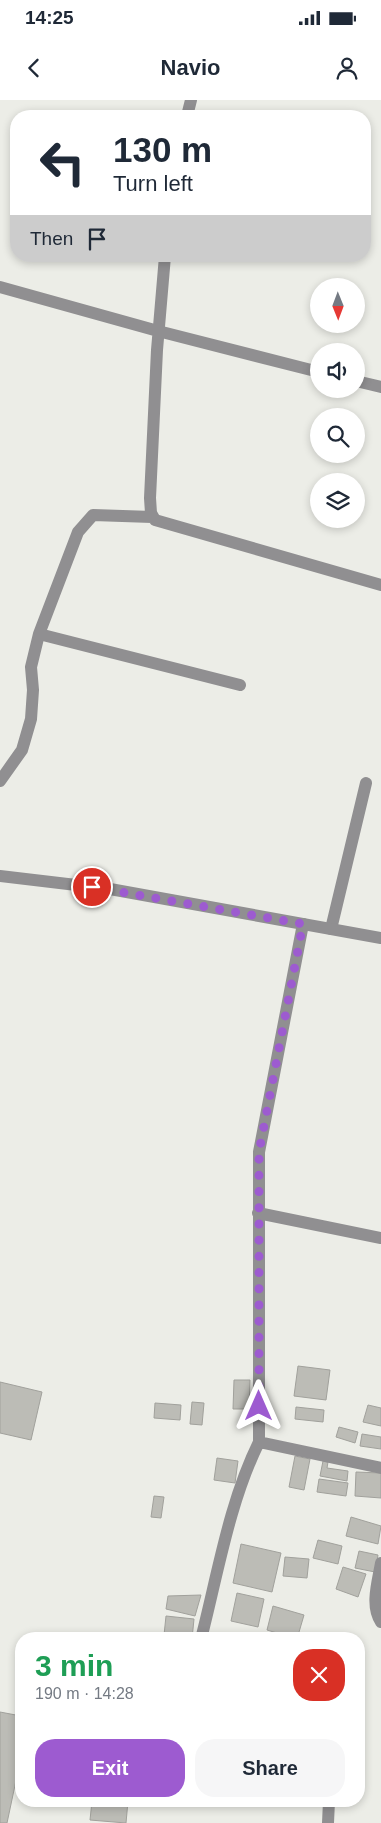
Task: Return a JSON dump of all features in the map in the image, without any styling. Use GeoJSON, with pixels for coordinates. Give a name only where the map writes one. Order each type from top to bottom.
{"type":"FeatureCollection","features":[{"type":"Feature","properties":{"kind":"street"},"geometry":{"type":"LineString","coordinates":[[152,517],[150,498],[158,331],[164,262]]}},
{"type":"Feature","properties":{"kind":"street"},"geometry":{"type":"LineString","coordinates":[[0,287],[158,331],[310,370]]}},
{"type":"Feature","properties":{"kind":"street"},"geometry":{"type":"LineString","coordinates":[[365,383],[381,387]]}},
{"type":"Feature","properties":{"kind":"street"},"geometry":{"type":"LineString","coordinates":[[0,781],[22,750],[31,719],[33,690],[31,666],[39,634],[78,532],[93,515],[152,517],[155,520],[381,585]]}},
{"type":"Feature","properties":{"kind":"street"},"geometry":{"type":"LineString","coordinates":[[39,634],[240,685]]}},
{"type":"Feature","properties":{"kind":"street"},"geometry":{"type":"LineString","coordinates":[[331,929],[366,783]]}},
{"type":"Feature","properties":{"kind":"street"},"geometry":{"type":"LineString","coordinates":[[0,876],[110,889],[381,938]]}},
{"type":"Feature","properties":{"kind":"street"},"geometry":{"type":"LineString","coordinates":[[203,1632],[236,1499],[258,1442],[258,1213],[261,1140],[303,924]]}},
{"type":"Feature","properties":{"kind":"street"},"geometry":{"type":"LineString","coordinates":[[258,1213],[381,1238]]}},
{"type":"Feature","properties":{"kind":"street"},"geometry":{"type":"LineString","coordinates":[[258,1442],[381,1468]]}},
{"type":"Feature","properties":{"kind":"street"},"geometry":{"type":"LineString","coordinates":[[381,1562],[376,1600],[376,1610],[381,1622]]}},
{"type":"Feature","properties":{"kind":"street"},"geometry":{"type":"LineString","coordinates":[[328,1823],[329,1807]]}},
{"type":"Feature","properties":{"kind":"building"},"geometry":{"type":"Polygon","coordinates":[[[298,1366],[330,1370],[326,1400],[294,1396],[298,1366]]]}},
{"type":"Feature","properties":{"kind":"building"},"geometry":{"type":"Polygon","coordinates":[[[234,1380],[250,1380],[249,1409],[233,1409],[234,1380]]]}},
{"type":"Feature","properties":{"kind":"building"},"geometry":{"type":"Polygon","coordinates":[[[0,1382],[42,1392],[31,1440],[0,1433],[0,1382]]]}},
{"type":"Feature","properties":{"kind":"building"},"geometry":{"type":"Polygon","coordinates":[[[192,1402],[204,1403],[202,1425],[190,1424],[192,1402]]]}},
{"type":"Feature","properties":{"kind":"building"},"geometry":{"type":"Polygon","coordinates":[[[155,1403],[181,1405],[180,1420],[154,1418],[155,1403]]]}},
{"type":"Feature","properties":{"kind":"building"},"geometry":{"type":"Polygon","coordinates":[[[368,1405],[381,1408],[381,1426],[363,1422],[368,1405]]]}},
{"type":"Feature","properties":{"kind":"building"},"geometry":{"type":"Polygon","coordinates":[[[296,1407],[324,1410],[323,1422],[295,1419],[296,1407]]]}},
{"type":"Feature","properties":{"kind":"building"},"geometry":{"type":"Polygon","coordinates":[[[339,1427],[358,1432],[355,1443],[336,1437],[339,1427]]]}},
{"type":"Feature","properties":{"kind":"building"},"geometry":{"type":"Polygon","coordinates":[[[362,1434],[381,1437],[381,1449],[360,1446],[362,1434]]]}},
{"type":"Feature","properties":{"kind":"building"},"geometry":{"type":"Polygon","coordinates":[[[295,1456],[310,1459],[304,1490],[289,1487],[295,1456]]]}},
{"type":"Feature","properties":{"kind":"building"},"geometry":{"type":"Polygon","coordinates":[[[217,1458],[238,1461],[235,1483],[214,1480],[217,1458]]]}},
{"type":"Feature","properties":{"kind":"building"},"geometry":{"type":"Polygon","coordinates":[[[323,1461],[328,1462],[327,1468],[348,1471],[347,1481],[320,1476],[323,1461]]]}},
{"type":"Feature","properties":{"kind":"building"},"geometry":{"type":"Polygon","coordinates":[[[356,1472],[381,1473],[381,1498],[355,1496],[356,1472]]]}},
{"type":"Feature","properties":{"kind":"building"},"geometry":{"type":"Polygon","coordinates":[[[319,1479],[348,1483],[346,1496],[317,1492],[319,1479]]]}},
{"type":"Feature","properties":{"kind":"building"},"geometry":{"type":"Polygon","coordinates":[[[154,1496],[164,1497],[161,1518],[151,1517],[154,1496]]]}},
{"type":"Feature","properties":{"kind":"building"},"geometry":{"type":"Polygon","coordinates":[[[351,1517],[381,1526],[378,1544],[346,1536],[351,1517]]]}},
{"type":"Feature","properties":{"kind":"building"},"geometry":{"type":"Polygon","coordinates":[[[318,1540],[342,1546],[338,1564],[313,1558],[318,1540]]]}},
{"type":"Feature","properties":{"kind":"building"},"geometry":{"type":"Polygon","coordinates":[[[241,1544],[281,1553],[272,1592],[233,1583],[241,1544]]]}},
{"type":"Feature","properties":{"kind":"building"},"geometry":{"type":"Polygon","coordinates":[[[359,1551],[378,1555],[375,1572],[355,1568],[359,1551]]]}},
{"type":"Feature","properties":{"kind":"building"},"geometry":{"type":"Polygon","coordinates":[[[285,1557],[309,1559],[307,1578],[283,1576],[285,1557]]]}},
{"type":"Feature","properties":{"kind":"building"},"geometry":{"type":"Polygon","coordinates":[[[343,1567],[366,1574],[358,1597],[336,1589],[343,1567]]]}},
{"type":"Feature","properties":{"kind":"building"},"geometry":{"type":"Polygon","coordinates":[[[237,1593],[264,1599],[258,1627],[231,1621],[237,1593]]]}},
{"type":"Feature","properties":{"kind":"building"},"geometry":{"type":"Polygon","coordinates":[[[201,1595],[195,1616],[166,1609],[168,1596],[201,1595]]]}},
{"type":"Feature","properties":{"kind":"building"},"geometry":{"type":"Polygon","coordinates":[[[273,1606],[304,1615],[299,1632],[274,1632],[267,1630],[273,1606]]]}},
{"type":"Feature","properties":{"kind":"building"},"geometry":{"type":"Polygon","coordinates":[[[166,1616],[194,1619],[193,1632],[164,1632],[166,1616]]]}},
{"type":"Feature","properties":{"kind":"building"},"geometry":{"type":"Polygon","coordinates":[[[0,1712],[15,1715],[15,1785],[7,1823],[0,1823],[0,1712]]]}},
{"type":"Feature","properties":{"kind":"building"},"geometry":{"type":"Polygon","coordinates":[[[91,1807],[127,1807],[126,1823],[90,1820],[91,1807]]]}},
{"type":"Feature","properties":{"kind":"route"},"geometry":{"type":"LineString","coordinates":[[92,887],[303,924],[259,1152],[259,1406]]}}]}
